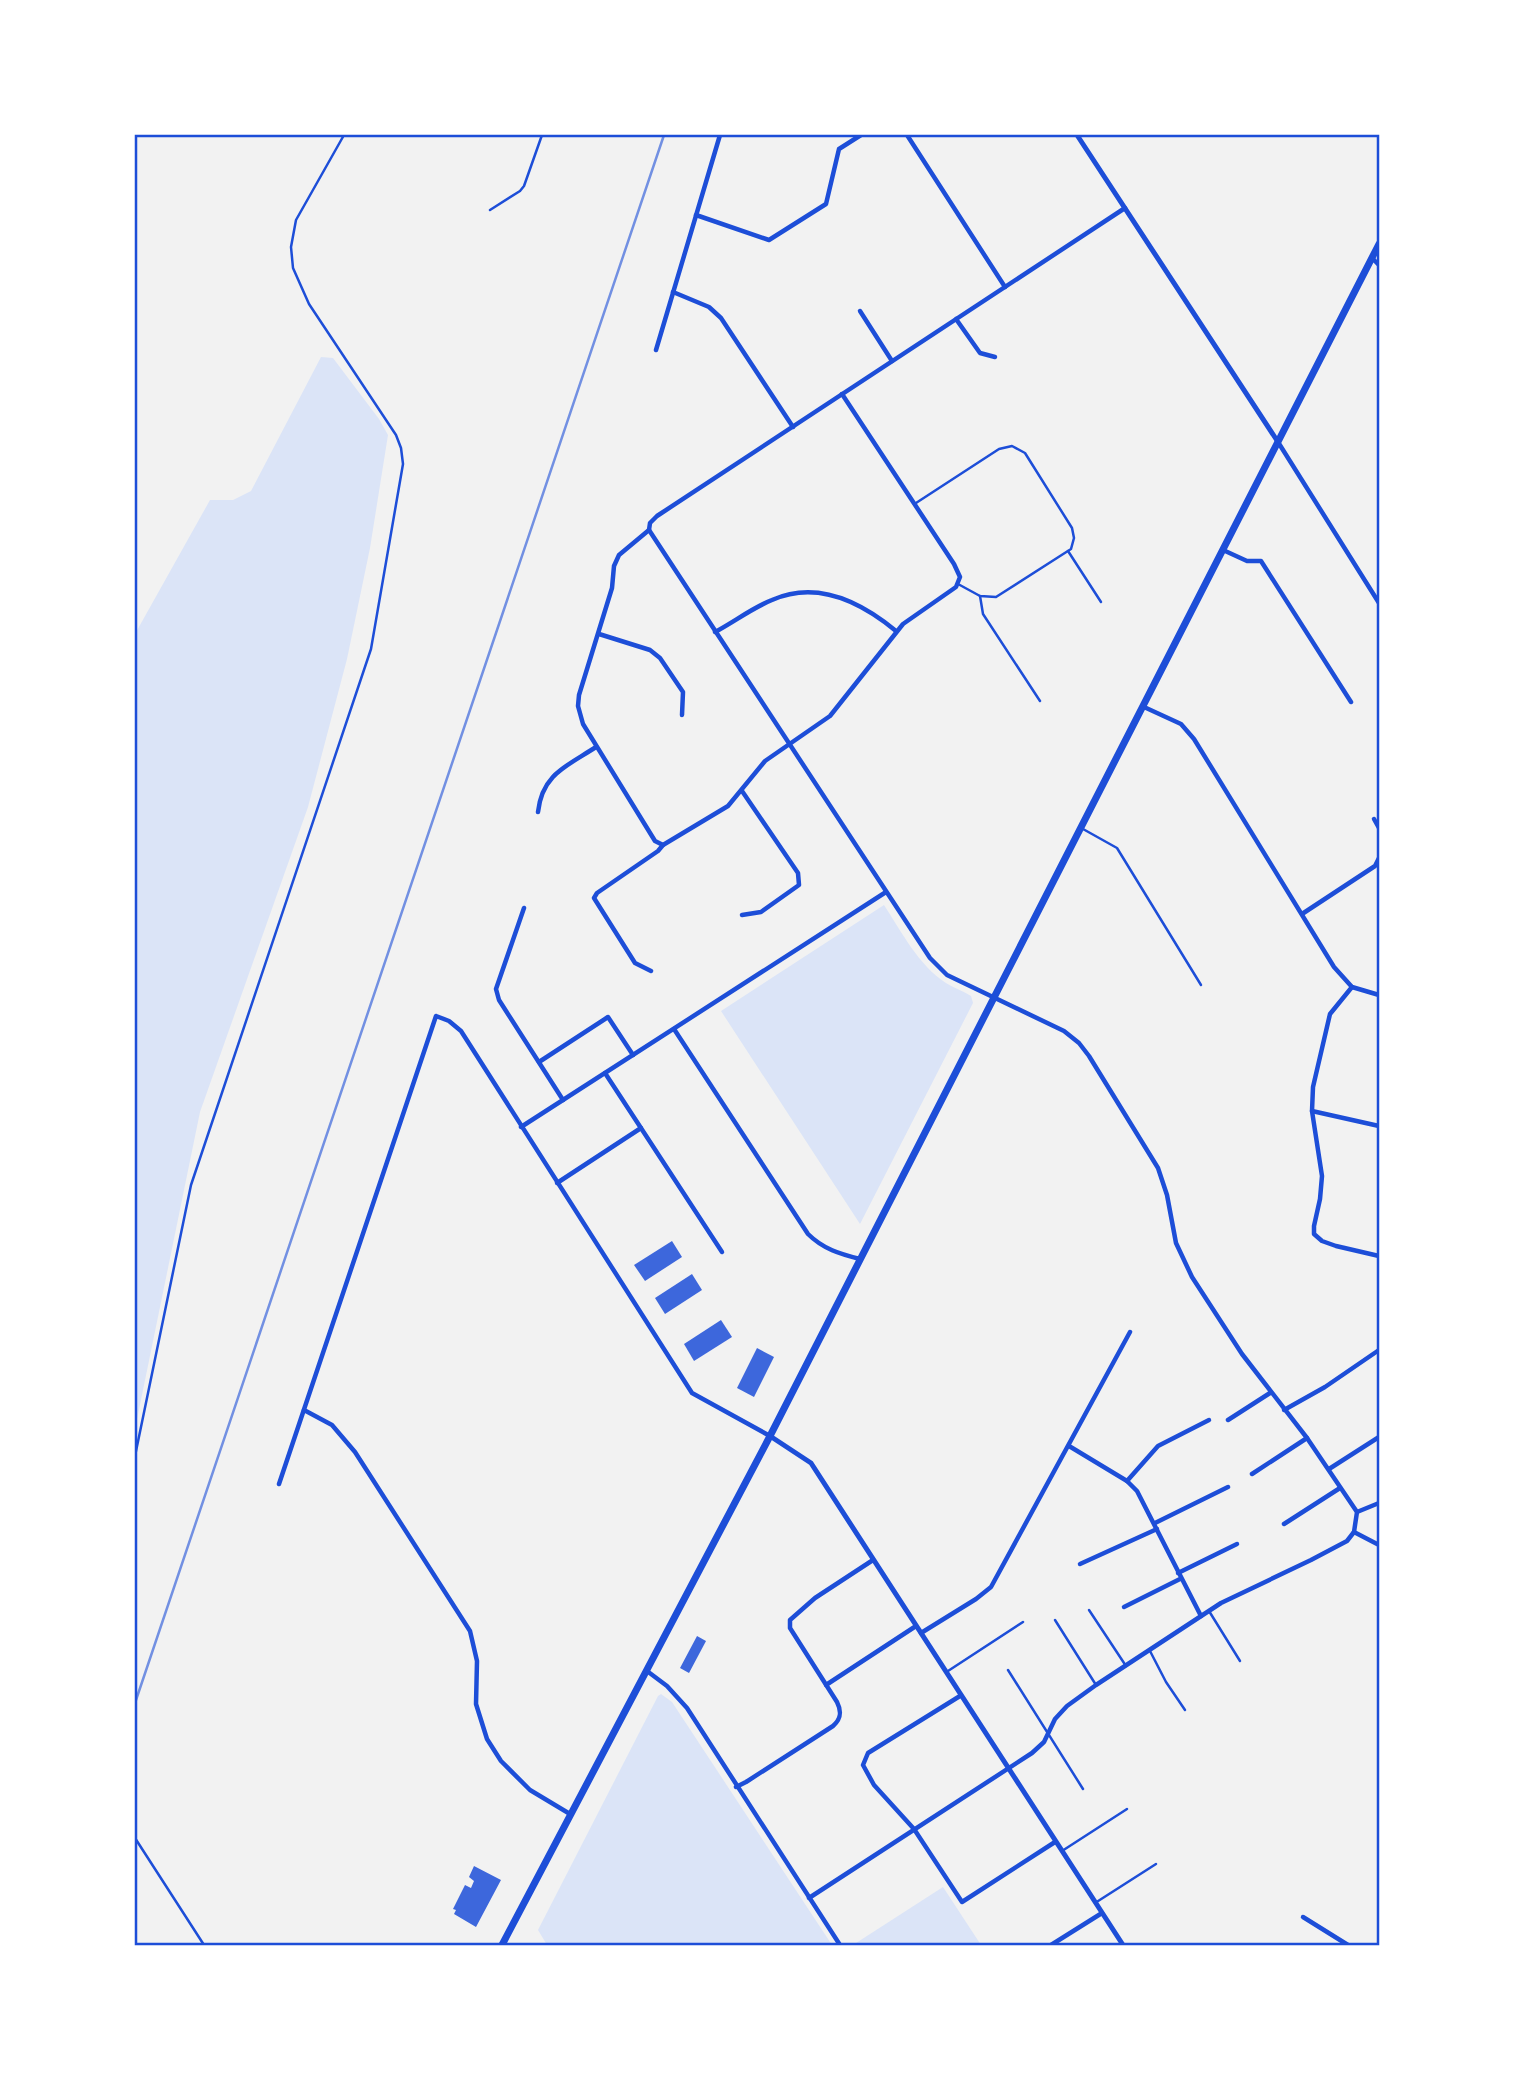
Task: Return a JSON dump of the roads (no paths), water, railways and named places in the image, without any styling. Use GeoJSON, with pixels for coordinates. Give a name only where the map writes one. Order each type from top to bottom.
{"type":"FeatureCollection","features":[{"type":"Feature","properties":{"kind":"main road"},"geometry":{"type":"LineString","coordinates":[[502,1945],[771,1436],[1379,244]]}},
{"type":"Feature","properties":{"kind":"street"},"geometry":{"type":"LineString","coordinates":[[656,350],[720,135]]}},
{"type":"Feature","properties":{"kind":"street"},"geometry":{"type":"LineString","coordinates":[[696,215],[769,240],[826,204],[839,149],[862,135]]}},
{"type":"Feature","properties":{"kind":"street"},"geometry":{"type":"LineString","coordinates":[[907,135],[1005,287]]}},
{"type":"Feature","properties":{"kind":"street"},"geometry":{"type":"LineString","coordinates":[[1077,135],[1278,442],[1379,603]]}},
{"type":"Feature","properties":{"kind":"street"},"geometry":{"type":"LineString","coordinates":[[809,1898],[1032,1753],[1049,1734],[1055,1719],[1067,1706],[1096,1685],[1209,1611],[1347,1541],[1354,1532],[1357,1512],[1307,1438],[1241,1354],[1192,1277],[1176,1242],[1167,1195],[1158,1168],[1089,1056],[1079,1042],[1064,1031],[947,975],[921,947],[649,530],[650,523],[657,516],[1125,208]]}},
{"type":"Feature","properties":{"kind":"street"},"geometry":{"type":"LineString","coordinates":[[1372,258],[1379,265]]}},
{"type":"Feature","properties":{"kind":"street"},"geometry":{"type":"LineString","coordinates":[[673,292],[709,307],[721,318],[793,427]]}},
{"type":"Feature","properties":{"kind":"street"},"geometry":{"type":"LineString","coordinates":[[860,311],[892,361]]}},
{"type":"Feature","properties":{"kind":"street"},"geometry":{"type":"LineString","coordinates":[[956,319],[980,353],[995,357]]}},
{"type":"Feature","properties":{"kind":"street"},"geometry":{"type":"LineString","coordinates":[[651,971],[635,963],[594,898],[595,895],[663,845],[728,806],[757,769],[820,724],[839,706],[896,631],[920,610],[958,584],[959,573],[842,394]]}},
{"type":"Feature","properties":{"kind":"street"},"geometry":{"type":"LineString","coordinates":[[649,530],[619,555],[614,566],[612,588],[579,695],[579,712],[596,747],[655,841],[663,845]]}},
{"type":"Feature","properties":{"kind":"street"},"geometry":{"type":"LineString","coordinates":[[1223,550],[1247,561],[1261,561],[1351,702]]}},
{"type":"Feature","properties":{"kind":"street"},"geometry":{"type":"LineString","coordinates":[[715,632],[773,600],[801,592],[835,594],[860,605],[896,631]]}},
{"type":"Feature","properties":{"kind":"street"},"geometry":{"type":"LineString","coordinates":[[599,634],[650,650],[660,658],[683,692],[682,715]]}},
{"type":"Feature","properties":{"kind":"street"},"geometry":{"type":"LineString","coordinates":[[1144,707],[1181,724],[1194,739],[1334,967],[1352,987],[1379,995]]}},
{"type":"Feature","properties":{"kind":"street"},"geometry":{"type":"LineString","coordinates":[[538,812],[539,799],[549,779],[596,747]]}},
{"type":"Feature","properties":{"kind":"street"},"geometry":{"type":"LineString","coordinates":[[742,791],[797,873],[799,885],[761,912],[742,915]]}},
{"type":"Feature","properties":{"kind":"street"},"geometry":{"type":"LineString","coordinates":[[1374,819],[1379,828]]}},
{"type":"Feature","properties":{"kind":"street"},"geometry":{"type":"LineString","coordinates":[[1302,914],[1375,866],[1379,858]]}},
{"type":"Feature","properties":{"kind":"street"},"geometry":{"type":"LineString","coordinates":[[521,1127],[886,892]]}},
{"type":"Feature","properties":{"kind":"street"},"geometry":{"type":"LineString","coordinates":[[524,908],[496,989],[499,1000],[563,1100]]}},
{"type":"Feature","properties":{"kind":"street"},"geometry":{"type":"LineString","coordinates":[[1352,987],[1330,1014],[1312,1087],[1312,1111],[1322,1176],[1314,1234],[1322,1241],[1336,1246],[1379,1255]]}},
{"type":"Feature","properties":{"kind":"street"},"geometry":{"type":"LineString","coordinates":[[279,1484],[436,1016],[449,1021],[461,1031],[692,1393],[771,1436],[811,1462],[1123,1945]]}},
{"type":"Feature","properties":{"kind":"street"},"geometry":{"type":"LineString","coordinates":[[539,1062],[608,1017],[633,1055]]}},
{"type":"Feature","properties":{"kind":"street"},"geometry":{"type":"LineString","coordinates":[[674,1029],[799,1223],[818,1244],[839,1254],[860,1259]]}},
{"type":"Feature","properties":{"kind":"street"},"geometry":{"type":"LineString","coordinates":[[605,1073],[722,1252]]}},
{"type":"Feature","properties":{"kind":"street"},"geometry":{"type":"LineString","coordinates":[[1312,1111],[1379,1126]]}},
{"type":"Feature","properties":{"kind":"street"},"geometry":{"type":"LineString","coordinates":[[557,1183],[641,1128]]}},
{"type":"Feature","properties":{"kind":"street"},"geometry":{"type":"LineString","coordinates":[[920,1634],[991,1587],[1130,1332]]}},
{"type":"Feature","properties":{"kind":"street"},"geometry":{"type":"LineString","coordinates":[[1284,1410],[1325,1387],[1379,1350]]}},
{"type":"Feature","properties":{"kind":"street"},"geometry":{"type":"LineString","coordinates":[[1228,1420],[1270,1393]]}},
{"type":"Feature","properties":{"kind":"street"},"geometry":{"type":"LineString","coordinates":[[304,1410],[331,1425],[355,1452],[470,1631],[477,1661],[476,1704],[487,1739],[501,1761],[530,1790],[570,1814]]}},
{"type":"Feature","properties":{"kind":"street"},"geometry":{"type":"LineString","coordinates":[[1127,1480],[1158,1446],[1209,1420]]}},
{"type":"Feature","properties":{"kind":"street"},"geometry":{"type":"LineString","coordinates":[[1329,1469],[1379,1437]]}},
{"type":"Feature","properties":{"kind":"street"},"geometry":{"type":"LineString","coordinates":[[1252,1474],[1307,1438]]}},
{"type":"Feature","properties":{"kind":"street"},"geometry":{"type":"LineString","coordinates":[[1069,1446],[1127,1480],[1137,1491],[1201,1616]]}},
{"type":"Feature","properties":{"kind":"street"},"geometry":{"type":"LineString","coordinates":[[1154,1523],[1228,1487]]}},
{"type":"Feature","properties":{"kind":"street"},"geometry":{"type":"LineString","coordinates":[[1283,1524],[1340,1488]]}},
{"type":"Feature","properties":{"kind":"street"},"geometry":{"type":"LineString","coordinates":[[1357,1512],[1379,1503]]}},
{"type":"Feature","properties":{"kind":"street"},"geometry":{"type":"LineString","coordinates":[[1080,1564],[1157,1529]]}},
{"type":"Feature","properties":{"kind":"street"},"geometry":{"type":"LineString","coordinates":[[1354,1532],[1379,1545]]}},
{"type":"Feature","properties":{"kind":"street"},"geometry":{"type":"LineString","coordinates":[[1178,1573],[1237,1544]]}},
{"type":"Feature","properties":{"kind":"street"},"geometry":{"type":"LineString","coordinates":[[736,1787],[833,1726],[840,1717],[840,1707],[790,1628],[790,1620],[815,1598],[873,1560]]}},
{"type":"Feature","properties":{"kind":"street"},"geometry":{"type":"LineString","coordinates":[[1124,1607],[1180,1579]]}},
{"type":"Feature","properties":{"kind":"street"},"geometry":{"type":"LineString","coordinates":[[826,1685],[916,1626]]}},
{"type":"Feature","properties":{"kind":"street"},"geometry":{"type":"LineString","coordinates":[[647,1671],[679,1698],[840,1945]]}},
{"type":"Feature","properties":{"kind":"street"},"geometry":{"type":"LineString","coordinates":[[960,1696],[868,1753],[863,1765],[874,1785],[914,1829],[962,1902],[1055,1842]]}},
{"type":"Feature","properties":{"kind":"street"},"geometry":{"type":"LineString","coordinates":[[1051,1945],[1102,1913]]}},
{"type":"Feature","properties":{"kind":"street"},"geometry":{"type":"LineString","coordinates":[[1303,1917],[1348,1945]]}},
{"type":"Feature","properties":{"kind":"lane"},"geometry":{"type":"LineString","coordinates":[[135,1457],[179,1231],[199,1155],[369,656],[403,464],[396,435],[309,304],[293,268],[291,247],[296,220],[344,135]]}},
{"type":"Feature","properties":{"kind":"lane"},"geometry":{"type":"LineString","coordinates":[[490,210],[524,186],[542,135]]}},
{"type":"Feature","properties":{"kind":"lane"},"geometry":{"type":"LineString","coordinates":[[915,504],[999,449],[1012,446],[1025,453],[1072,528],[1073,538],[1068,551],[996,597],[980,596],[958,584]]}},
{"type":"Feature","properties":{"kind":"lane"},"geometry":{"type":"LineString","coordinates":[[1068,551],[1101,602]]}},
{"type":"Feature","properties":{"kind":"lane"},"geometry":{"type":"LineString","coordinates":[[980,596],[983,614],[1040,701]]}},
{"type":"Feature","properties":{"kind":"lane"},"geometry":{"type":"LineString","coordinates":[[1081,828],[1117,848],[1201,985]]}},
{"type":"Feature","properties":{"kind":"lane"},"geometry":{"type":"LineString","coordinates":[[1089,1610],[1126,1666]]}},
{"type":"Feature","properties":{"kind":"lane"},"geometry":{"type":"LineString","coordinates":[[1209,1611],[1240,1661]]}},
{"type":"Feature","properties":{"kind":"lane"},"geometry":{"type":"LineString","coordinates":[[1055,1620],[1096,1685]]}},
{"type":"Feature","properties":{"kind":"lane"},"geometry":{"type":"LineString","coordinates":[[946,1673],[1023,1622]]}},
{"type":"Feature","properties":{"kind":"lane"},"geometry":{"type":"LineString","coordinates":[[1150,1651],[1185,1710]]}},
{"type":"Feature","properties":{"kind":"lane"},"geometry":{"type":"LineString","coordinates":[[1008,1670],[1083,1790]]}},
{"type":"Feature","properties":{"kind":"lane"},"geometry":{"type":"LineString","coordinates":[[1062,1851],[1127,1809]]}},
{"type":"Feature","properties":{"kind":"lane"},"geometry":{"type":"LineString","coordinates":[[135,1838],[204,1945]]}},
{"type":"Feature","properties":{"kind":"lane"},"geometry":{"type":"LineString","coordinates":[[1096,1903],[1156,1864]]}},
{"type":"Feature","properties":{"kind":"railway"},"geometry":{"type":"LineString","coordinates":[[135,1703],[664,135]]}}]}
